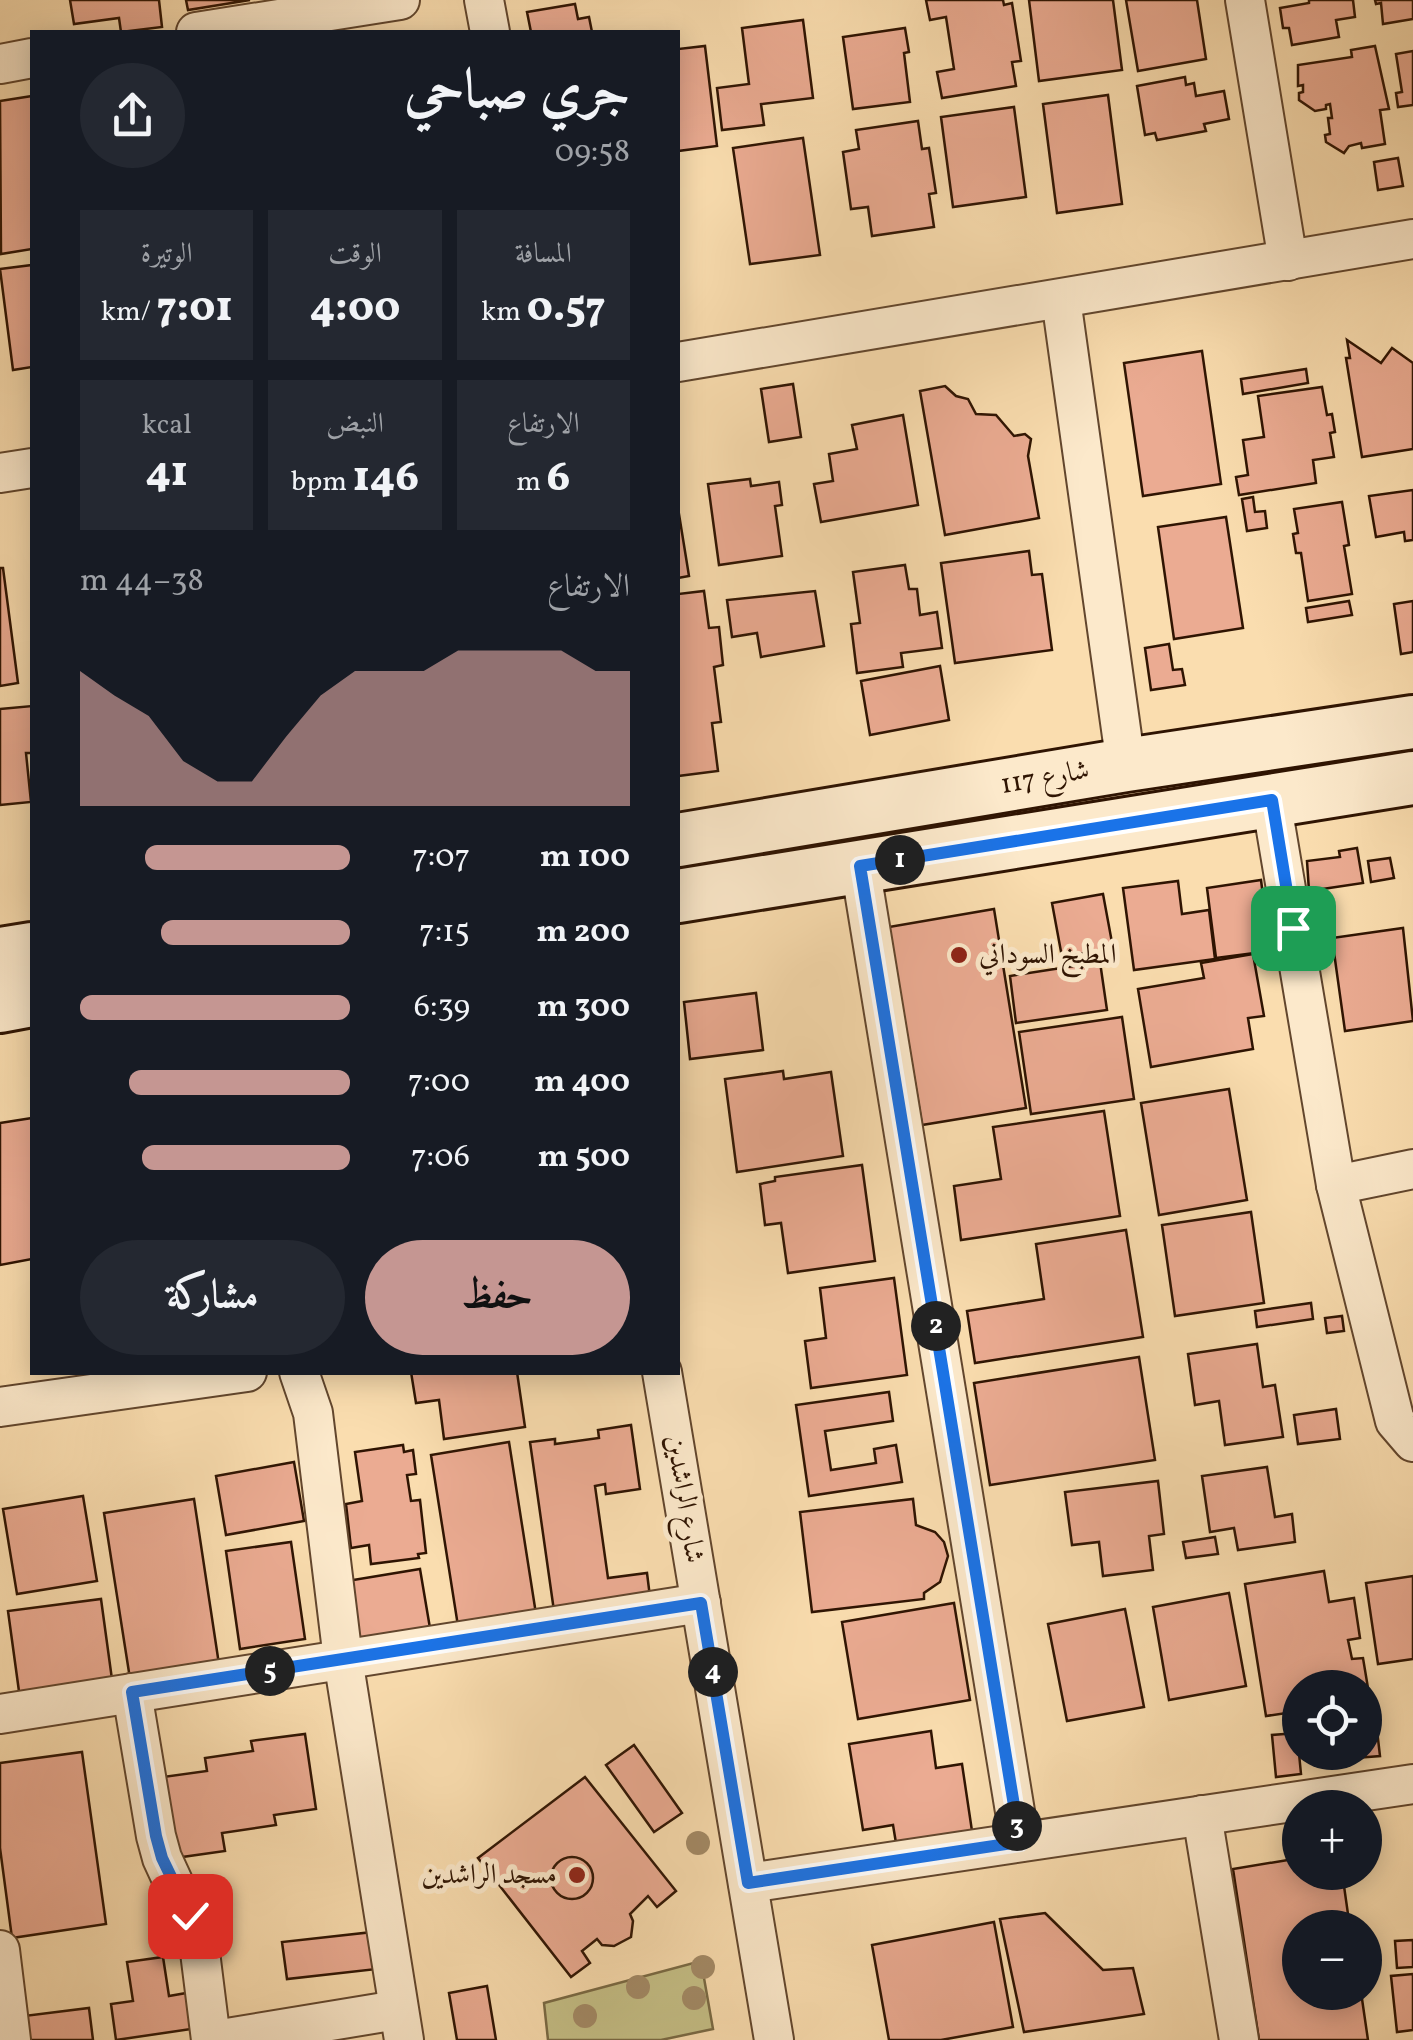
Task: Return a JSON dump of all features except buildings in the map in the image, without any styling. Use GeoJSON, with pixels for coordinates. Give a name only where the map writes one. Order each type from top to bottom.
{"type":"FeatureCollection","features":[{"type":"Feature","properties":{"kind":"street"},"geometry":{"type":"LineString","coordinates":[[484,0],[490,30]]}},
{"type":"Feature","properties":{"kind":"street"},"geometry":{"type":"LineString","coordinates":[[1244,0],[1288,261]]}},
{"type":"Feature","properties":{"kind":"street"},"geometry":{"type":"LineString","coordinates":[[208,30],[385,1]]}},
{"type":"Feature","properties":{"kind":"street"},"geometry":{"type":"LineString","coordinates":[[0,62],[30,58]]}},
{"type":"Feature","properties":{"kind":"street"},"geometry":{"type":"LineString","coordinates":[[680,362],[1413,238]]}},
{"type":"Feature","properties":{"kind":"street"},"geometry":{"type":"LineString","coordinates":[[1061,299],[1126,765]]}},
{"type":"Feature","properties":{"kind":"street"},"geometry":{"type":"LineString","coordinates":[[0,473],[30,468]]}},
{"type":"Feature","properties":{"kind":"street","name":"شارع 117"},"geometry":{"type":"LineString","coordinates":[[688,838],[1413,722]]}},
{"type":"Feature","properties":{"kind":"street","name":"شارع 117"},"geometry":{"type":"LineString","coordinates":[[692,894],[1413,778]]}},
{"type":"Feature","properties":{"kind":"street"},"geometry":{"type":"LineString","coordinates":[[1272,800],[1336,1185],[1395,1421],[1413,1442]]}},
{"type":"Feature","properties":{"kind":"street"},"geometry":{"type":"LineString","coordinates":[[688,838],[692,894]]}},
{"type":"Feature","properties":{"kind":"street"},"geometry":{"type":"LineString","coordinates":[[860,866],[1020,1842]]}},
{"type":"Feature","properties":{"kind":"street"},"geometry":{"type":"LineString","coordinates":[[0,954],[30,949]]}},
{"type":"Feature","properties":{"kind":"street"},"geometry":{"type":"LineString","coordinates":[[0,1006],[30,1000]]}},
{"type":"Feature","properties":{"kind":"street"},"geometry":{"type":"LineString","coordinates":[[1336,1185],[1413,1169]]}},
{"type":"Feature","properties":{"kind":"street"},"geometry":{"type":"LineString","coordinates":[[0,1407],[226,1375]]}},
{"type":"Feature","properties":{"kind":"street"},"geometry":{"type":"LineString","coordinates":[[132,1692],[156,1836],[198,1936],[213,2040],[400,2025],[343,1660],[312,1413],[300,1375]]}},
{"type":"Feature","properties":{"kind":"street","name":"شارع الراشدين"},"geometry":{"type":"LineString","coordinates":[[663,1375],[774,2040]]}},
{"type":"Feature","properties":{"kind":"street"},"geometry":{"type":"LineString","coordinates":[[0,1714],[701,1603]]}},
{"type":"Feature","properties":{"kind":"street"},"geometry":{"type":"LineString","coordinates":[[748,1883],[1413,1784]]}},
{"type":"Feature","properties":{"kind":"street"},"geometry":{"type":"LineString","coordinates":[[1202,1815],[1239,2040]]}},
{"type":"Feature","properties":{"kind":"street"},"geometry":{"type":"LineString","coordinates":[[0,1950],[11,2040]]}},
{"type":"Feature","properties":{"kind":"shaded area"},"geometry":{"type":"Polygon","coordinates":[[[701,1961],[713,2029],[661,2040],[548,2040],[544,2003],[701,1961]]]}},
{"type":"Feature","properties":{"kind":"place","name":"المطبخ السوداني"},"geometry":{"type":"Point","coordinates":[959,955]}},
{"type":"Feature","properties":{"kind":"place","name":"مسجد الراشدين"},"geometry":{"type":"Point","coordinates":[577,1875]}},
{"type":"Feature","properties":{"kind":"route"},"geometry":{"type":"LineString","coordinates":[[190,1916],[162,1858],[156,1836],[132,1692],[701,1603],[748,1883],[1020,1842],[860,866],[1272,800],[1293,928]]}}]}
